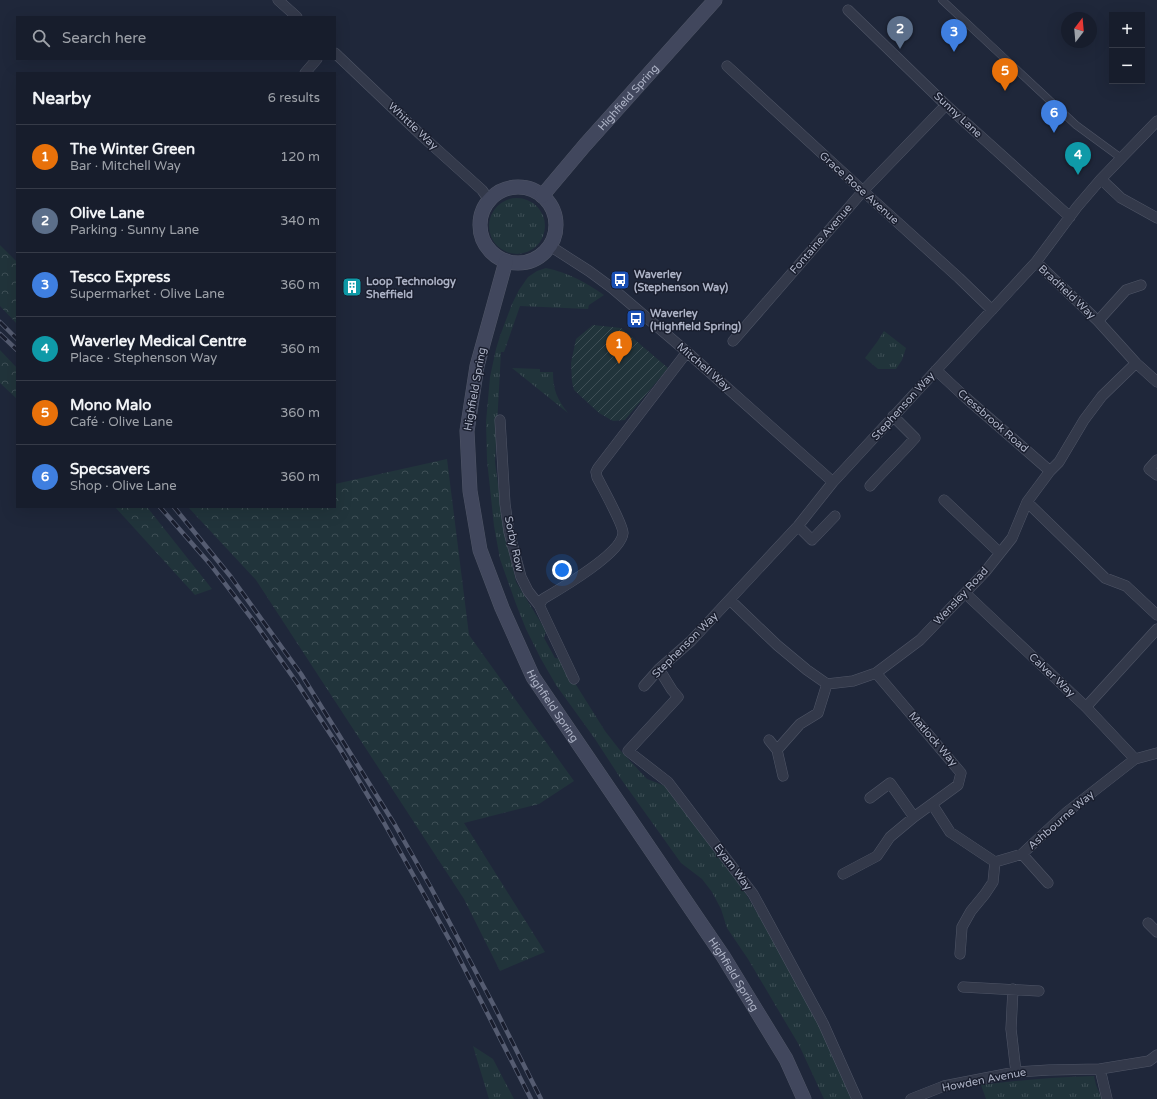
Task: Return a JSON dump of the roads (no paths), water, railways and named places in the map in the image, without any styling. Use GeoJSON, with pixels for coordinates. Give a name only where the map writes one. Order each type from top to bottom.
{"type":"FeatureCollection","features":[{"type":"Feature","properties":{"kind":"main road","name":"Highfield Spring"},"geometry":{"type":"LineString","coordinates":[[542,196],[715,0]]}},
{"type":"Feature","properties":{"kind":"main road"},"geometry":{"type":"LineString","coordinates":[[522,188],[534,191],[542,196],[552,209],[556,221],[555,234],[550,246],[542,254],[532,260],[521,263],[506,261],[496,256],[489,250],[482,239],[480,227],[481,215],[489,200],[496,194],[509,189],[522,188]]}},
{"type":"Feature","properties":{"kind":"main road","name":"Highfield Spring"},"geometry":{"type":"LineString","coordinates":[[506,261],[477,366],[467,431],[470,491],[480,550],[502,608],[533,677],[723,956],[786,1059],[804,1099]]}},
{"type":"Feature","properties":{"kind":"street"},"geometry":{"type":"LineString","coordinates":[[278,0],[296,16]]}},
{"type":"Feature","properties":{"kind":"street"},"geometry":{"type":"LineString","coordinates":[[942,0],[1076,125],[1121,158]]}},
{"type":"Feature","properties":{"kind":"street","name":"Sunny Lane"},"geometry":{"type":"LineString","coordinates":[[848,10],[946,105],[1070,217]]}},
{"type":"Feature","properties":{"kind":"street","name":"Whittle Way"},"geometry":{"type":"LineString","coordinates":[[336,54],[421,135],[482,190],[489,200]]}},
{"type":"Feature","properties":{"kind":"street"},"geometry":{"type":"LineString","coordinates":[[306,72],[316,60]]}},
{"type":"Feature","properties":{"kind":"street","name":"Grace Rose Avenue"},"geometry":{"type":"LineString","coordinates":[[727,66],[992,310]]}},
{"type":"Feature","properties":{"kind":"street","name":"Fontaine Avenue"},"geometry":{"type":"LineString","coordinates":[[733,342],[862,191],[946,105]]}},
{"type":"Feature","properties":{"kind":"street","name":"Stephenson Way"},"geometry":{"type":"LineString","coordinates":[[644,686],[659,669],[692,641],[798,526],[833,482],[1036,262],[1101,179],[1157,121]]}},
{"type":"Feature","properties":{"kind":"street"},"geometry":{"type":"LineString","coordinates":[[1101,179],[1121,198],[1157,218]]}},
{"type":"Feature","properties":{"kind":"street","name":"Mitchell Way"},"geometry":{"type":"LineString","coordinates":[[550,246],[612,288],[687,352],[833,482]]}},
{"type":"Feature","properties":{"kind":"street","name":"Bradfield Way"},"geometry":{"type":"LineString","coordinates":[[1036,262],[1098,321],[1136,363],[1155,376]]}},
{"type":"Feature","properties":{"kind":"street","name":"Bradfield Way"},"geometry":{"type":"LineString","coordinates":[[1098,321],[1126,290],[1141,284]]}},
{"type":"Feature","properties":{"kind":"street"},"geometry":{"type":"LineString","coordinates":[[539,605],[544,600],[589,570],[614,549],[621,540],[623,533],[620,524],[596,472],[687,352]]}},
{"type":"Feature","properties":{"kind":"street","name":"Wensley Road"},"geometry":{"type":"LineString","coordinates":[[827,684],[853,681],[876,673],[920,640],[966,593],[1012,538],[1027,502],[1050,471],[1059,462],[1084,420],[1102,396],[1136,363]]}},
{"type":"Feature","properties":{"kind":"street","name":"Cressbrook Road"},"geometry":{"type":"LineString","coordinates":[[936,370],[964,397],[1050,471]]}},
{"type":"Feature","properties":{"kind":"street"},"geometry":{"type":"LineString","coordinates":[[870,486],[915,438],[893,416]]}},
{"type":"Feature","properties":{"kind":"street","name":"Sorby Row"},"geometry":{"type":"LineString","coordinates":[[500,420],[505,504],[521,577],[528,591],[539,605],[574,679]]}},
{"type":"Feature","properties":{"kind":"street"},"geometry":{"type":"LineString","coordinates":[[1157,460],[1149,468],[1157,475]]}},
{"type":"Feature","properties":{"kind":"street"},"geometry":{"type":"LineString","coordinates":[[944,500],[1000,553]]}},
{"type":"Feature","properties":{"kind":"street"},"geometry":{"type":"LineString","coordinates":[[1027,502],[1104,578],[1126,586],[1157,615]]}},
{"type":"Feature","properties":{"kind":"street"},"geometry":{"type":"LineString","coordinates":[[798,526],[812,540],[835,516]]}},
{"type":"Feature","properties":{"kind":"street","name":"Calver Way"},"geometry":{"type":"LineString","coordinates":[[966,593],[1086,707],[1135,759]]}},
{"type":"Feature","properties":{"kind":"street"},"geometry":{"type":"LineString","coordinates":[[730,600],[783,650],[827,684],[818,713],[800,724],[777,750]]}},
{"type":"Feature","properties":{"kind":"street"},"geometry":{"type":"LineString","coordinates":[[1086,707],[1157,629]]}},
{"type":"Feature","properties":{"kind":"street","name":"Eyam Way"},"geometry":{"type":"LineString","coordinates":[[659,669],[678,697],[628,751],[668,782],[753,894],[823,1023],[857,1099]]}},
{"type":"Feature","properties":{"kind":"street","name":"Matlock Way"},"geometry":{"type":"LineString","coordinates":[[843,874],[877,856],[890,837],[914,817],[958,785],[961,773],[876,673]]}},
{"type":"Feature","properties":{"kind":"street"},"geometry":{"type":"LineString","coordinates":[[769,740],[777,750],[783,776]]}},
{"type":"Feature","properties":{"kind":"street","name":"Ashbourne Way"},"geometry":{"type":"LineString","coordinates":[[995,862],[1022,854],[1067,812],[1135,759],[1157,753]]}},
{"type":"Feature","properties":{"kind":"street"},"geometry":{"type":"LineString","coordinates":[[870,798],[890,783],[914,817]]}},
{"type":"Feature","properties":{"kind":"street"},"geometry":{"type":"LineString","coordinates":[[932,804],[950,832],[995,862],[993,882],[971,911],[962,927],[960,954]]}},
{"type":"Feature","properties":{"kind":"street"},"geometry":{"type":"LineString","coordinates":[[1022,854],[1048,883]]}},
{"type":"Feature","properties":{"kind":"street"},"geometry":{"type":"LineString","coordinates":[[1148,923],[1157,932]]}},
{"type":"Feature","properties":{"kind":"street"},"geometry":{"type":"LineString","coordinates":[[963,987],[1039,991]]}},
{"type":"Feature","properties":{"kind":"street"},"geometry":{"type":"LineString","coordinates":[[1013,989],[1011,1029],[1016,1072]]}},
{"type":"Feature","properties":{"kind":"street","name":"Howden Avenue"},"geometry":{"type":"LineString","coordinates":[[910,1099],[944,1086],[1016,1072],[1100,1069],[1149,1061],[1157,1055]]}},
{"type":"Feature","properties":{"kind":"street"},"geometry":{"type":"LineString","coordinates":[[1100,1069],[1107,1099]]}},
{"type":"Feature","properties":{"kind":"railway"},"geometry":{"type":"LineString","coordinates":[[0,322],[16,338]]}},
{"type":"Feature","properties":{"kind":"railway"},"geometry":{"type":"LineString","coordinates":[[0,334],[16,349]]}},
{"type":"Feature","properties":{"kind":"railway"},"geometry":{"type":"LineString","coordinates":[[161,508],[210,564],[255,623],[297,683],[340,749],[383,821],[454,948],[531,1099]]}},
{"type":"Feature","properties":{"kind":"railway"},"geometry":{"type":"LineString","coordinates":[[175,508],[231,577],[301,674],[395,825],[430,886],[493,1004],[541,1099]]}},
{"type":"Feature","properties":{"kind":"place","name":"Olive Lane"},"geometry":{"type":"Point","coordinates":[900,49]}},
{"type":"Feature","properties":{"kind":"place","name":"Tesco Express"},"geometry":{"type":"Point","coordinates":[954,52]}},
{"type":"Feature","properties":{"kind":"place","name":"Mono Malo"},"geometry":{"type":"Point","coordinates":[1005,91]}},
{"type":"Feature","properties":{"kind":"place","name":"Specsavers"},"geometry":{"type":"Point","coordinates":[1054,133]}},
{"type":"Feature","properties":{"kind":"place","name":"Waverley Medical Centre"},"geometry":{"type":"Point","coordinates":[1078,175]}},
{"type":"Feature","properties":{"kind":"place","name":"Waverley (Stephenson Way)"},"geometry":{"type":"Point","coordinates":[620,280]}},
{"type":"Feature","properties":{"kind":"place","name":"Loop Technology Sheffield"},"geometry":{"type":"Point","coordinates":[352,287]}},
{"type":"Feature","properties":{"kind":"place","name":"Waverley (Highfield Spring)"},"geometry":{"type":"Point","coordinates":[636,319]}},
{"type":"Feature","properties":{"kind":"place","name":"The Winter Green"},"geometry":{"type":"Point","coordinates":[619,364]}}]}
